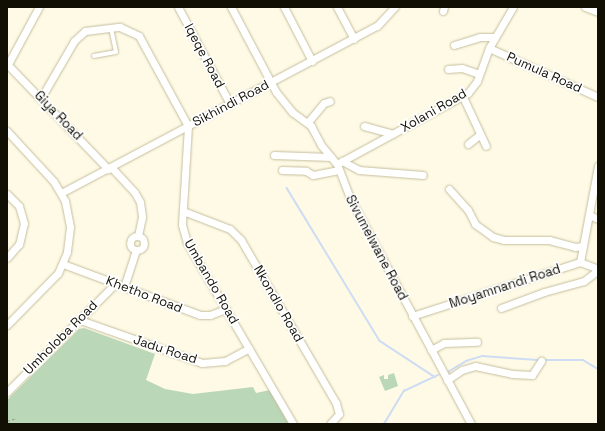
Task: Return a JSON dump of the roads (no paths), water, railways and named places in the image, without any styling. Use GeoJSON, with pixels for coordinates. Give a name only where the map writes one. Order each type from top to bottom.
{"type":"FeatureCollection","features":[{"type":"Feature","properties":{"kind":"street"},"geometry":{"type":"LineString","coordinates":[[7,64],[39,7]]}},
{"type":"Feature","properties":{"kind":"street","name":"Iqeqe Road"},"geometry":{"type":"LineString","coordinates":[[178,7],[230,104]]}},
{"type":"Feature","properties":{"kind":"street","name":"Sivumelwane Road"},"geometry":{"type":"LineString","coordinates":[[231,7],[271,83],[288,108],[308,122],[331,157],[339,165],[412,316],[471,424]]}},
{"type":"Feature","properties":{"kind":"street"},"geometry":{"type":"LineString","coordinates":[[284,7],[312,61]]}},
{"type":"Feature","properties":{"kind":"street"},"geometry":{"type":"LineString","coordinates":[[337,7],[354,39]]}},
{"type":"Feature","properties":{"kind":"street","name":"Xolani Road"},"geometry":{"type":"LineString","coordinates":[[282,170],[306,171],[313,175],[339,165],[393,134],[463,97],[468,93],[479,74],[489,48],[513,7]]}},
{"type":"Feature","properties":{"kind":"street"},"geometry":{"type":"LineString","coordinates":[[585,7],[598,12]]}},
{"type":"Feature","properties":{"kind":"street","name":"Sikhindi Road"},"geometry":{"type":"LineString","coordinates":[[61,193],[354,39],[377,26],[392,8]]}},
{"type":"Feature","properties":{"kind":"street"},"geometry":{"type":"LineString","coordinates":[[41,98],[80,35],[92,28],[110,27],[128,29],[139,36],[188,126]]}},
{"type":"Feature","properties":{"kind":"street"},"geometry":{"type":"LineString","coordinates":[[454,45],[480,37],[495,37]]}},
{"type":"Feature","properties":{"kind":"street","name":"Pumula Road"},"geometry":{"type":"LineString","coordinates":[[489,48],[598,97]]}},
{"type":"Feature","properties":{"kind":"street","name":"Giya Road"},"geometry":{"type":"LineString","coordinates":[[7,64],[135,193],[140,202],[142,217],[138,236],[131,239],[130,244],[136,251],[124,287]]}},
{"type":"Feature","properties":{"kind":"street"},"geometry":{"type":"LineString","coordinates":[[448,70],[462,68],[479,74]]}},
{"type":"Feature","properties":{"kind":"street"},"geometry":{"type":"LineString","coordinates":[[463,97],[479,136],[486,146]]}},
{"type":"Feature","properties":{"kind":"street"},"geometry":{"type":"LineString","coordinates":[[308,122],[324,103],[330,101]]}},
{"type":"Feature","properties":{"kind":"street","name":"Umbando Road"},"geometry":{"type":"LineString","coordinates":[[188,126],[182,225],[188,243],[293,424]]}},
{"type":"Feature","properties":{"kind":"street"},"geometry":{"type":"LineString","coordinates":[[364,126],[393,134]]}},
{"type":"Feature","properties":{"kind":"street"},"geometry":{"type":"LineString","coordinates":[[7,131],[46,172],[61,193],[70,227],[63,264],[48,284],[8,321]]}},
{"type":"Feature","properties":{"kind":"street"},"geometry":{"type":"LineString","coordinates":[[468,144],[479,136]]}},
{"type":"Feature","properties":{"kind":"street"},"geometry":{"type":"LineString","coordinates":[[274,155],[331,157]]}},
{"type":"Feature","properties":{"kind":"street"},"geometry":{"type":"LineString","coordinates":[[339,165],[359,170],[423,175]]}},
{"type":"Feature","properties":{"kind":"street"},"geometry":{"type":"LineString","coordinates":[[500,308],[544,292],[584,281],[598,270],[580,262],[598,166]]}},
{"type":"Feature","properties":{"kind":"street"},"geometry":{"type":"LineString","coordinates":[[448,189],[468,210],[475,224],[493,236],[504,240],[549,240],[575,247],[583,246]]}},
{"type":"Feature","properties":{"kind":"street"},"geometry":{"type":"LineString","coordinates":[[7,194],[19,206],[24,223],[19,244],[8,254]]}},
{"type":"Feature","properties":{"kind":"street","name":"Nkondlo Road"},"geometry":{"type":"LineString","coordinates":[[183,211],[230,229],[241,240],[336,403],[339,414],[330,424]]}},
{"type":"Feature","properties":{"kind":"street"},"geometry":{"type":"LineString","coordinates":[[589,215],[598,219]]}},
{"type":"Feature","properties":{"kind":"street","name":"Moyamnandi Road"},"geometry":{"type":"LineString","coordinates":[[412,316],[580,262]]}},
{"type":"Feature","properties":{"kind":"street","name":"Khetho Road"},"geometry":{"type":"LineString","coordinates":[[63,264],[200,315],[210,315],[226,309]]}},
{"type":"Feature","properties":{"kind":"street","name":"Umholoba Road"},"geometry":{"type":"LineString","coordinates":[[7,392],[114,284]]}},
{"type":"Feature","properties":{"kind":"street","name":"Jadu Road"},"geometry":{"type":"LineString","coordinates":[[80,320],[202,363],[225,361],[250,348]]}},
{"type":"Feature","properties":{"kind":"street"},"geometry":{"type":"LineString","coordinates":[[431,350],[444,343],[477,342]]}},
{"type":"Feature","properties":{"kind":"street"},"geometry":{"type":"LineString","coordinates":[[447,380],[462,370],[474,366],[512,374],[532,375],[541,361]]}},
{"type":"Feature","properties":{"kind":"lane"},"geometry":{"type":"LineString","coordinates":[[94,56],[116,52],[110,27]]}},
{"type":"Feature","properties":{"kind":"waterway"},"geometry":{"type":"LineString","coordinates":[[287,188],[380,341],[435,377]]}},
{"type":"Feature","properties":{"kind":"waterway"},"geometry":{"type":"LineString","coordinates":[[448,372],[466,361],[482,356],[538,360]]}},
{"type":"Feature","properties":{"kind":"waterway"},"geometry":{"type":"LineString","coordinates":[[543,360],[583,360],[598,369]]}},
{"type":"Feature","properties":{"kind":"waterway"},"geometry":{"type":"LineString","coordinates":[[384,424],[404,391],[439,375]]}}]}
